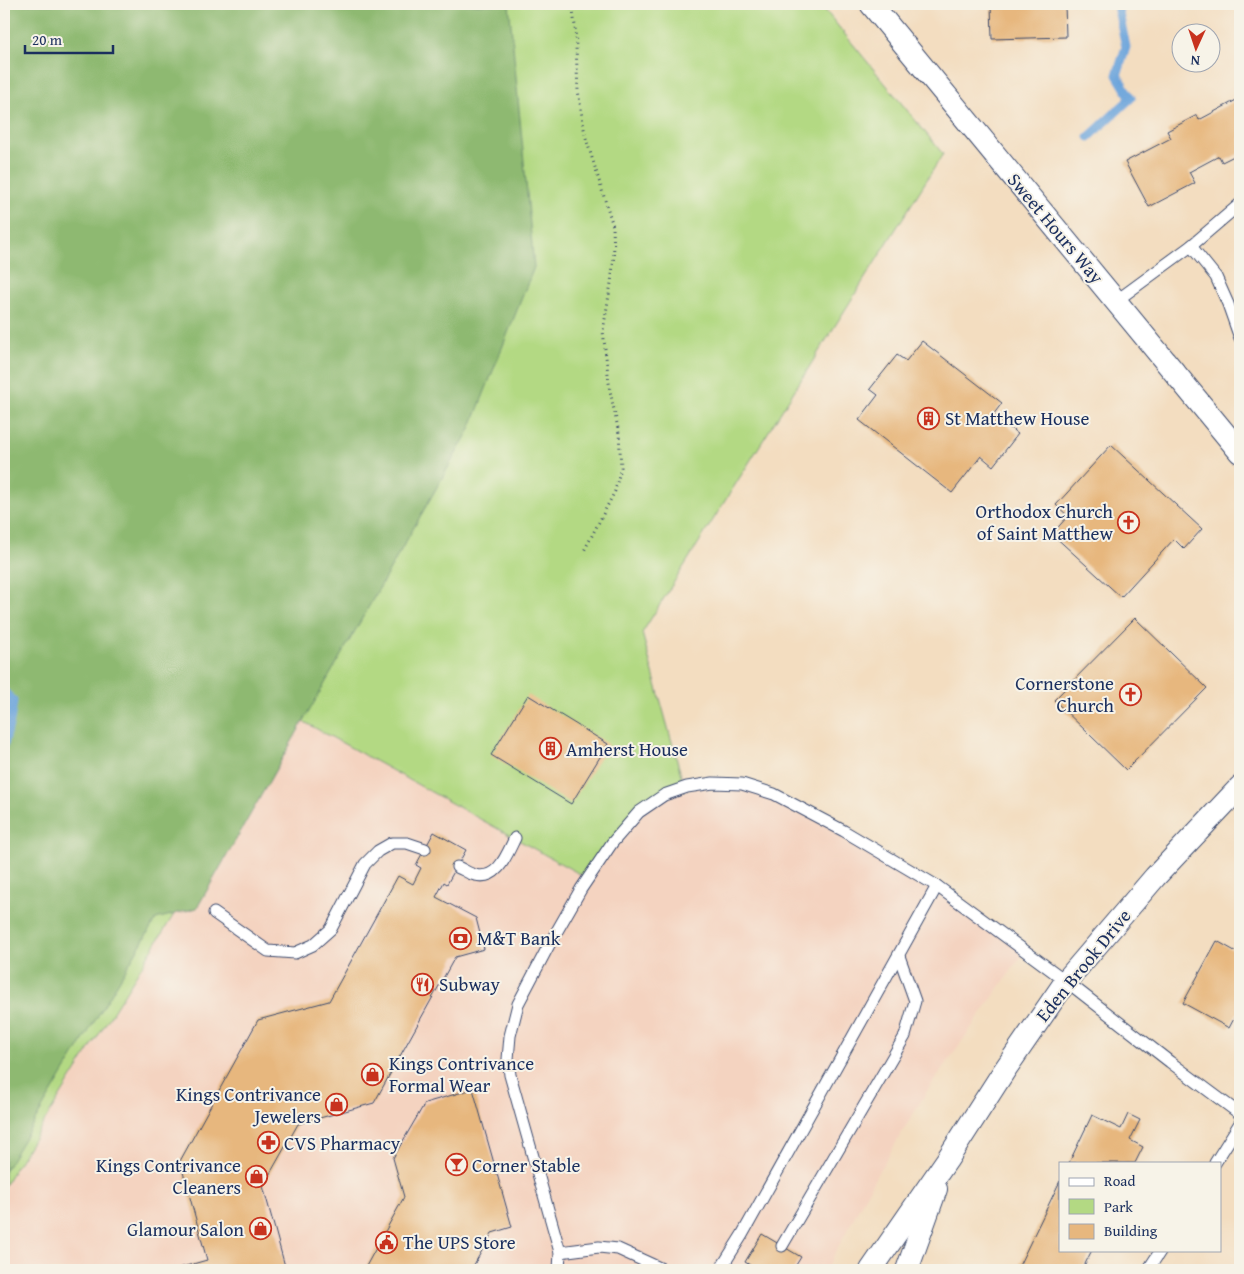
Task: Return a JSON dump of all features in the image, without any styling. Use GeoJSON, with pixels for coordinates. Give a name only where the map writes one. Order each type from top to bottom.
{"type":"FeatureCollection","features":[{"type":"Feature","properties":{"kind":"street","name":"Sweet Hours Way"},"geometry":{"type":"LineString","coordinates":[[871,4],[1240,452]]}},
{"type":"Feature","properties":{"kind":"street","name":"Eden Brook Drive"},"geometry":{"type":"LineString","coordinates":[[871,1270],[1066,981],[1155,877],[1240,787]]}},
{"type":"Feature","properties":{"kind":"street","name":"Eden Brook Drive"},"geometry":{"type":"LineString","coordinates":[[906,1270],[947,1160]]}},
{"type":"Feature","properties":{"kind":"lane"},"geometry":{"type":"LineString","coordinates":[[1116,301],[1191,246],[1240,204]]}},
{"type":"Feature","properties":{"kind":"lane"},"geometry":{"type":"LineString","coordinates":[[1191,246],[1216,277],[1240,338]]}},
{"type":"Feature","properties":{"kind":"lane"},"geometry":{"type":"LineString","coordinates":[[559,1270],[560,1252],[510,1075],[508,1059],[510,1036],[518,1004],[549,944],[588,878],[612,843],[639,812],[664,795],[713,782],[742,784],[774,794],[937,886],[1066,981],[1240,1114]]}},
{"type":"Feature","properties":{"kind":"lane"},"geometry":{"type":"LineString","coordinates":[[457,867],[476,876],[491,875],[500,866],[516,838]]}},
{"type":"Feature","properties":{"kind":"lane"},"geometry":{"type":"LineString","coordinates":[[214,912],[268,951],[295,954],[313,945],[330,929],[365,864],[378,851],[392,843],[407,843],[425,849]]}},
{"type":"Feature","properties":{"kind":"lane"},"geometry":{"type":"LineString","coordinates":[[720,1270],[742,1236],[937,886]]}},
{"type":"Feature","properties":{"kind":"lane"},"geometry":{"type":"LineString","coordinates":[[782,1246],[905,1036],[915,1001],[899,956]]}},
{"type":"Feature","properties":{"kind":"lane"},"geometry":{"type":"LineString","coordinates":[[1216,1162],[1240,1123]]}},
{"type":"Feature","properties":{"kind":"lane"},"geometry":{"type":"LineString","coordinates":[[560,1252],[599,1247],[618,1249],[664,1270]]}},
{"type":"Feature","properties":{"kind":"lane"},"geometry":{"type":"LineString","coordinates":[[1148,1270],[1160,1252]]}},
{"type":"Feature","properties":{"kind":"path"},"geometry":{"type":"LineString","coordinates":[[572,4],[578,90],[586,134],[613,226],[613,266],[603,331],[610,390],[619,433],[621,468],[615,491],[584,553]]}},
{"type":"Feature","properties":{"kind":"shaded area"},"geometry":{"type":"Polygon","coordinates":[[[297,718],[646,804],[713,783],[778,796],[915,874],[1025,951],[927,1091],[877,1174],[826,1270],[4,1270],[4,1186],[297,718]]]}},
{"type":"Feature","properties":{"kind":"green space"},"geometry":{"type":"Polygon","coordinates":[[[4,4],[820,4],[943,154],[642,633],[684,786],[646,804],[587,878],[297,718],[4,1186],[4,4]]]}},
{"type":"Feature","properties":{"kind":"green space"},"geometry":{"type":"Polygon","coordinates":[[[4,4],[509,4],[534,267],[470,429],[197,908],[156,919],[4,1172],[4,4]]]}},
{"type":"Feature","properties":{"kind":"building"},"geometry":{"type":"Polygon","coordinates":[[[991,4],[1065,4],[1066,37],[992,39],[991,4]]]}},
{"type":"Feature","properties":{"kind":"building"},"geometry":{"type":"Polygon","coordinates":[[[1240,98],[1240,153],[1222,162],[1219,156],[1189,172],[1195,183],[1149,207],[1125,162],[1171,138],[1167,131],[1197,115],[1199,120],[1240,98]]]}},
{"type":"Feature","properties":{"kind":"building","name":"St Matthew House"},"geometry":{"type":"Polygon","coordinates":[[[922,341],[1002,403],[993,415],[1018,434],[993,466],[981,456],[952,493],[859,420],[878,395],[870,389],[897,355],[906,361],[922,341]]]}},
{"type":"Feature","properties":{"kind":"building","name":"Orthodox Church of Saint Matthew"},"geometry":{"type":"Polygon","coordinates":[[[1111,445],[1202,529],[1184,549],[1174,539],[1121,597],[1052,534],[1068,516],[1056,505],[1111,445]]]}},
{"type":"Feature","properties":{"kind":"building","name":"Cornerstone Church"},"geometry":{"type":"Polygon","coordinates":[[[1135,618],[1207,688],[1126,770],[1054,700],[1135,618]]]}},
{"type":"Feature","properties":{"kind":"building","name":"Amherst House"},"geometry":{"type":"Polygon","coordinates":[[[528,695],[608,744],[571,804],[491,755],[528,695]]]}},
{"type":"Feature","properties":{"kind":"building"},"geometry":{"type":"Polygon","coordinates":[[[434,832],[466,850],[447,884],[444,882],[436,897],[476,918],[484,949],[455,957],[374,1103],[298,1124],[263,1186],[286,1270],[172,1270],[207,1260],[180,1161],[258,1020],[329,1001],[398,876],[413,884],[421,868],[416,865],[434,832]]]}},
{"type":"Feature","properties":{"kind":"building"},"geometry":{"type":"Polygon","coordinates":[[[1217,941],[1240,954],[1240,1014],[1237,1013],[1229,1028],[1183,1003],[1217,941]]]}},
{"type":"Feature","properties":{"kind":"building"},"geometry":{"type":"Polygon","coordinates":[[[473,1089],[512,1227],[492,1233],[471,1270],[364,1270],[404,1197],[393,1158],[425,1103],[473,1089]]]}},
{"type":"Feature","properties":{"kind":"building"},"geometry":{"type":"Polygon","coordinates":[[[1128,1114],[1140,1120],[1130,1140],[1143,1147],[1136,1162],[1069,1162],[1092,1115],[1121,1129],[1128,1114]]]}},
{"type":"Feature","properties":{"kind":"building"},"geometry":{"type":"Polygon","coordinates":[[[1059,1183],[1059,1252],[1091,1252],[1082,1270],[1017,1270],[1059,1183]]]}},
{"type":"Feature","properties":{"kind":"building"},"geometry":{"type":"Polygon","coordinates":[[[762,1234],[801,1257],[793,1270],[758,1270],[745,1262],[762,1234]]]}},
{"type":"Feature","properties":{"kind":"waterway"},"geometry":{"type":"LineString","coordinates":[[1089,137],[1131,98],[1117,75],[1126,47],[1117,4]]}},
{"type":"Feature","properties":{"kind":"waterway"},"geometry":{"type":"LineString","coordinates":[[4,692],[13,701],[4,744]]}},
{"type":"Feature","properties":{"kind":"place","name":"St Matthew House"},"geometry":{"type":"Point","coordinates":[929,418]}},
{"type":"Feature","properties":{"kind":"place","name":"Orthodox Church of Saint Matthew"},"geometry":{"type":"Point","coordinates":[1129,522]}},
{"type":"Feature","properties":{"kind":"place","name":"Cornerstone Church"},"geometry":{"type":"Point","coordinates":[1130,694]}},
{"type":"Feature","properties":{"kind":"place","name":"Amherst House"},"geometry":{"type":"Point","coordinates":[550,749]}},
{"type":"Feature","properties":{"kind":"place","name":"M&T Bank"},"geometry":{"type":"Point","coordinates":[461,938]}},
{"type":"Feature","properties":{"kind":"place","name":"Subway"},"geometry":{"type":"Point","coordinates":[423,984]}},
{"type":"Feature","properties":{"kind":"place","name":"Kings Contrivance Formal Wear"},"geometry":{"type":"Point","coordinates":[373,1074]}},
{"type":"Feature","properties":{"kind":"place","name":"Kings Contrivance Jewelers"},"geometry":{"type":"Point","coordinates":[337,1105]}},
{"type":"Feature","properties":{"kind":"place","name":"CVS Pharmacy"},"geometry":{"type":"Point","coordinates":[268,1143]}},
{"type":"Feature","properties":{"kind":"place","name":"Corner Stable"},"geometry":{"type":"Point","coordinates":[456,1165]}},
{"type":"Feature","properties":{"kind":"place","name":"Kings Contrivance Cleaners"},"geometry":{"type":"Point","coordinates":[257,1176]}},
{"type":"Feature","properties":{"kind":"place","name":"Glamour Salon"},"geometry":{"type":"Point","coordinates":[260,1229]}},
{"type":"Feature","properties":{"kind":"place","name":"The UPS Store"},"geometry":{"type":"Point","coordinates":[387,1242]}}]}
